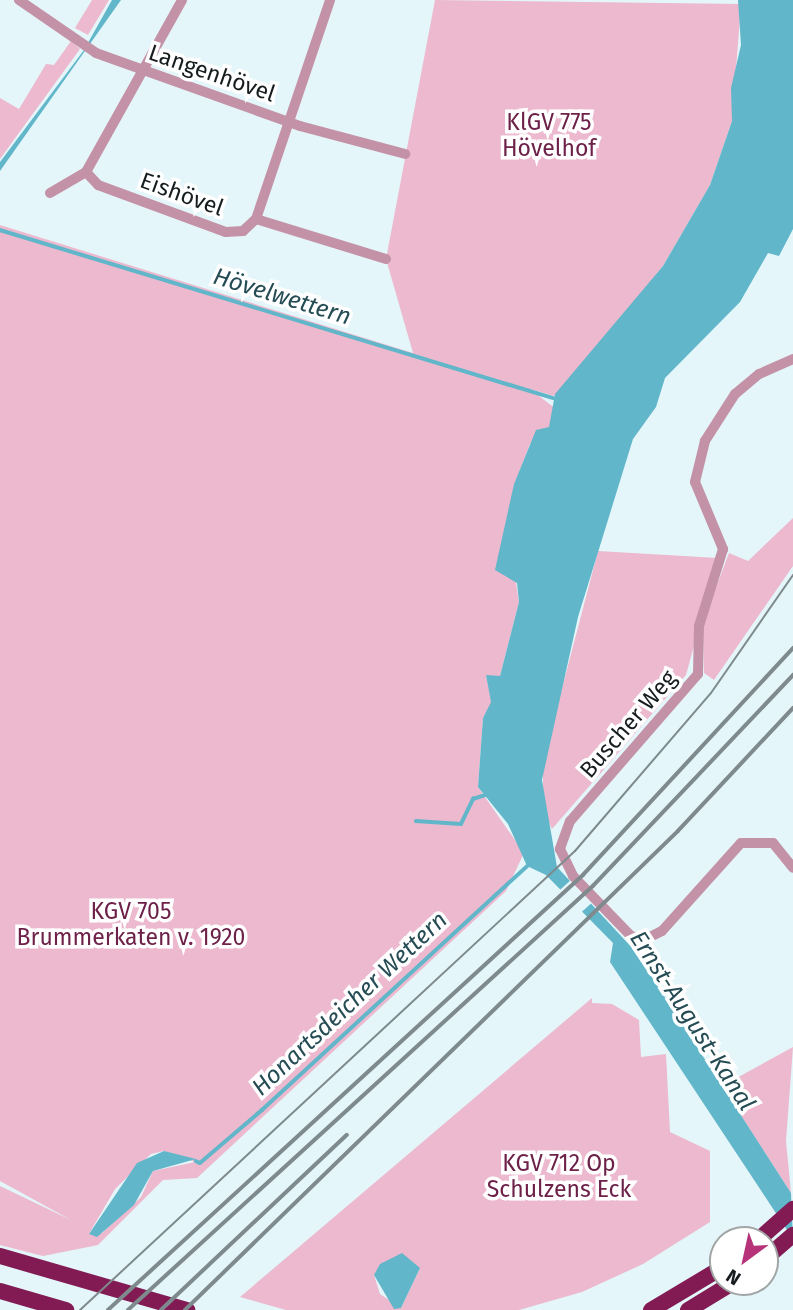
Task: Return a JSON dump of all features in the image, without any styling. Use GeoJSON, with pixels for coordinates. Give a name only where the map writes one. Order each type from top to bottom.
{"type":"FeatureCollection","features":[{"type":"Feature","properties":{"kind":"highway"},"geometry":{"type":"LineString","coordinates":[[775,1226],[793,1209]]}},
{"type":"Feature","properties":{"kind":"highway"},"geometry":{"type":"LineString","coordinates":[[779,1248],[793,1235]]}},
{"type":"Feature","properties":{"kind":"highway"},"geometry":{"type":"LineString","coordinates":[[0,1256],[187,1310]]}},
{"type":"Feature","properties":{"kind":"highway"},"geometry":{"type":"LineString","coordinates":[[651,1310],[709,1275]]}},
{"type":"Feature","properties":{"kind":"highway"},"geometry":{"type":"LineString","coordinates":[[0,1291],[65,1310]]}},
{"type":"Feature","properties":{"kind":"highway"},"geometry":{"type":"LineString","coordinates":[[688,1310],[711,1296]]}},
{"type":"Feature","properties":{"kind":"street"},"geometry":{"type":"LineString","coordinates":[[50,193],[86,172],[182,0]]}},
{"type":"Feature","properties":{"kind":"street"},"geometry":{"type":"LineString","coordinates":[[330,0],[256,219],[386,259]]}},
{"type":"Feature","properties":{"kind":"street","name":"Langenhövel"},"geometry":{"type":"LineString","coordinates":[[25,2],[87,47],[143,71],[290,123],[405,154]]}},
{"type":"Feature","properties":{"kind":"street","name":"Eishövel"},"geometry":{"type":"LineString","coordinates":[[86,172],[98,186],[226,232],[243,231],[256,219]]}},
{"type":"Feature","properties":{"kind":"street","name":"Buscher Weg"},"geometry":{"type":"LineString","coordinates":[[793,359],[759,374],[735,394],[705,441],[695,482],[723,549],[699,626],[698,674],[566,827],[560,849],[568,870],[638,939],[658,935],[741,843],[773,843],[793,868]]}},
{"type":"Feature","properties":{"kind":"green space"},"geometry":{"type":"Polygon","coordinates":[[[92,0],[109,0],[88,35],[75,28],[92,0]]]}},
{"type":"Feature","properties":{"kind":"green space"},"geometry":{"type":"Polygon","coordinates":[[[435,0],[741,4],[732,121],[710,185],[663,266],[561,391],[554,396],[530,389],[556,409],[549,428],[530,444],[514,485],[507,526],[519,602],[500,676],[486,676],[492,702],[483,718],[478,787],[524,853],[506,891],[197,1178],[163,1180],[98,1245],[43,1256],[0,1245],[0,1186],[71,1220],[0,1181],[0,225],[413,353],[386,259],[435,0]],[[164,1151],[151,1154],[115,1189],[89,1234],[102,1233],[141,1197],[153,1171],[195,1162],[164,1151]]]}},
{"type":"Feature","properties":{"kind":"green space"},"geometry":{"type":"Polygon","coordinates":[[[71,41],[80,49],[0,159],[0,98],[19,109],[46,64],[54,65],[71,41]]]}},
{"type":"Feature","properties":{"kind":"green space"},"geometry":{"type":"Polygon","coordinates":[[[793,518],[793,566],[714,680],[704,673],[703,622],[729,553],[748,561],[793,518]]]}},
{"type":"Feature","properties":{"kind":"green space"},"geometry":{"type":"Polygon","coordinates":[[[598,551],[718,558],[686,675],[552,829],[543,810],[543,761],[598,551]]]}},
{"type":"Feature","properties":{"kind":"green space","name":"KGV 712 Op Schulzens Eck"},"geometry":{"type":"Polygon","coordinates":[[[592,998],[592,1003],[612,1004],[639,1020],[641,1057],[666,1054],[670,1132],[710,1151],[710,1222],[643,1264],[582,1292],[519,1310],[286,1310],[240,1297],[592,998]],[[420,1268],[374,1275],[380,1294],[401,1308],[420,1268]]]}},
{"type":"Feature","properties":{"kind":"green space"},"geometry":{"type":"Polygon","coordinates":[[[793,1047],[786,1141],[791,1193],[722,1086],[793,1047]]]}},
{"type":"Feature","properties":{"kind":"water"},"geometry":{"type":"Polygon","coordinates":[[[112,0],[121,0],[0,171],[0,162],[84,50],[112,0]]]}},
{"type":"Feature","properties":{"kind":"water"},"geometry":{"type":"Polygon","coordinates":[[[738,0],[793,0],[793,229],[779,256],[768,253],[740,302],[665,378],[656,407],[633,439],[578,617],[542,780],[557,867],[635,951],[791,1193],[793,1239],[610,962],[613,943],[546,875],[527,866],[508,824],[478,787],[483,718],[491,702],[486,675],[500,676],[519,602],[517,583],[495,570],[514,484],[536,430],[549,427],[555,394],[663,266],[710,185],[732,121],[731,88],[741,45],[738,0]]]}},
{"type":"Feature","properties":{"kind":"water"},"geometry":{"type":"Polygon","coordinates":[[[164,1151],[196,1159],[153,1171],[134,1205],[97,1237],[89,1234],[137,1163],[164,1151]]]}},
{"type":"Feature","properties":{"kind":"water"},"geometry":{"type":"Polygon","coordinates":[[[402,1253],[420,1268],[401,1308],[394,1309],[374,1275],[380,1264],[402,1253]]]}},
{"type":"Feature","properties":{"kind":"pier"},"geometry":{"type":"Polygon","coordinates":[[[572,879],[593,902],[579,915],[558,892],[572,879]]]}},
{"type":"Feature","properties":{"kind":"waterway","name":"Hövelwettern"},"geometry":{"type":"LineString","coordinates":[[0,230],[553,398]]}},
{"type":"Feature","properties":{"kind":"waterway","name":"Honartsdeicher Wettern"},"geometry":{"type":"LineString","coordinates":[[416,821],[461,824],[473,799],[485,795]]}},
{"type":"Feature","properties":{"kind":"waterway","name":"Honartsdeicher Wettern"},"geometry":{"type":"LineString","coordinates":[[196,1161],[200,1163],[262,1110],[527,866]]}},
{"type":"Feature","properties":{"kind":"tram line"},"geometry":{"type":"LineString","coordinates":[[80,1310],[575,851],[711,693],[793,575]]}},
{"type":"Feature","properties":{"kind":"railway"},"geometry":{"type":"LineString","coordinates":[[108,1310],[583,875],[793,648]]}},
{"type":"Feature","properties":{"kind":"railway"},"geometry":{"type":"LineString","coordinates":[[128,1310],[593,886],[793,675]]}},
{"type":"Feature","properties":{"kind":"railway"},"geometry":{"type":"LineString","coordinates":[[185,1310],[678,831],[793,708]]}},
{"type":"Feature","properties":{"kind":"railway"},"geometry":{"type":"LineString","coordinates":[[161,1310],[347,1135]]}},
{"type":"Feature","properties":{"kind":"park label","name":"KlGV 775 Hövelhof"},"geometry":{"type":"Point","coordinates":[549,135]}},
{"type":"Feature","properties":{"kind":"park label","name":"KGV 705 Brummerkaten v. 1920"},"geometry":{"type":"Point","coordinates":[131,924]}},
{"type":"Feature","properties":{"kind":"water label","name":"Ernst-August-Kanal"},"geometry":{"type":"Point","coordinates":[692,1021]}}]}
